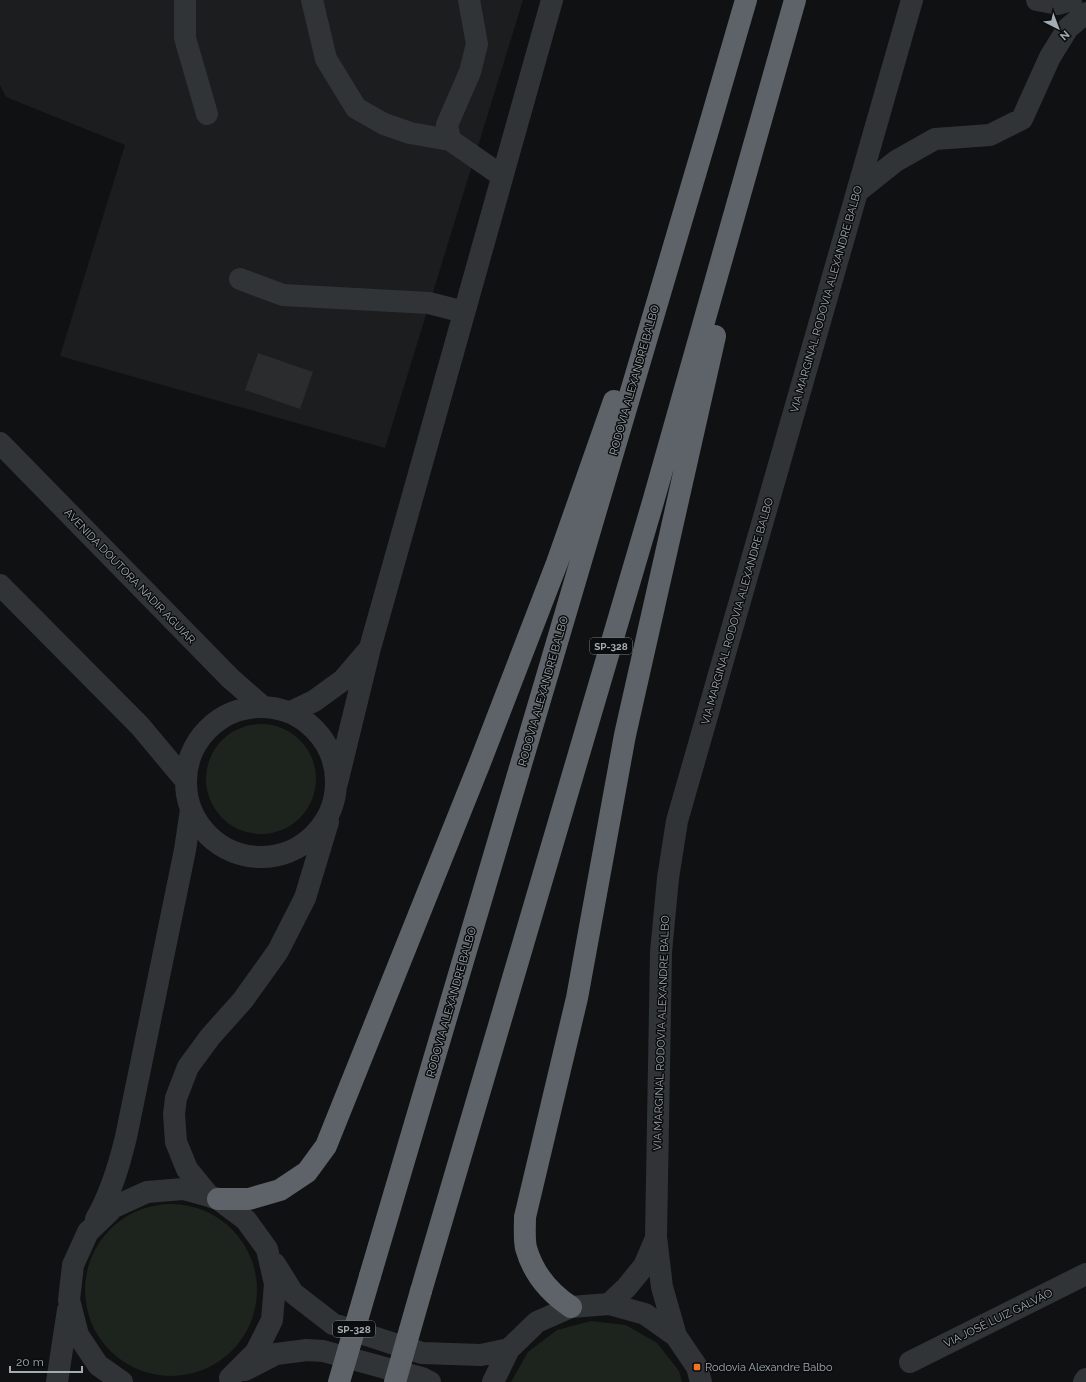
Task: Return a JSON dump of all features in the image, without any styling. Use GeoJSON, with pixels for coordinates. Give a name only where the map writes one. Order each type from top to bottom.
{"type":"FeatureCollection","features":[{"type":"Feature","properties":{"kind":"highway","name":"RODOVIA ALEXANDRE BALBO"},"geometry":{"type":"LineString","coordinates":[[339,1382],[746,0]]}},
{"type":"Feature","properties":{"kind":"highway","name":"SP-328"},"geometry":{"type":"LineString","coordinates":[[395,1382],[651,510],[796,0]]}},
{"type":"Feature","properties":{"kind":"highway"},"geometry":{"type":"LineString","coordinates":[[571,1306],[558,1298],[538,1276],[526,1247],[525,1217],[578,998],[625,735],[770,91]]}},
{"type":"Feature","properties":{"kind":"highway"},"geometry":{"type":"LineString","coordinates":[[214,1197],[249,1199],[280,1190],[307,1172],[326,1146],[479,765],[557,563],[707,134]]}},
{"type":"Feature","properties":{"kind":"street"},"geometry":{"type":"LineString","coordinates":[[185,0],[185,38],[208,114]]}},
{"type":"Feature","properties":{"kind":"street"},"geometry":{"type":"LineString","coordinates":[[312,0],[326,59],[356,108],[384,124],[410,133],[450,140],[502,176]]}},
{"type":"Feature","properties":{"kind":"street"},"geometry":{"type":"LineString","coordinates":[[450,140],[447,125],[470,72],[477,44],[469,0]]}},
{"type":"Feature","properties":{"kind":"street"},"geometry":{"type":"LineString","coordinates":[[509,1349],[481,1355],[422,1353],[333,1324],[293,1293],[267,1249],[246,1220],[214,1197],[187,1169],[176,1142],[174,1114],[176,1098],[188,1067],[210,1037],[243,1000],[278,951],[305,898],[331,812],[370,648],[552,0]]}},
{"type":"Feature","properties":{"kind":"street","name":"VIA MARGINAL RODOVIA ALEXANDRE BALBO"},"geometry":{"type":"LineString","coordinates":[[676,1336],[662,1287],[656,1236],[661,952],[668,878],[677,821],[912,0]]}},
{"type":"Feature","properties":{"kind":"street"},"geometry":{"type":"LineString","coordinates":[[1037,0],[1058,4],[1071,0]]}},
{"type":"Feature","properties":{"kind":"street"},"geometry":{"type":"LineString","coordinates":[[857,192],[896,161],[934,139],[990,135],[1022,119],[1050,57],[1068,28],[1086,13]]}},
{"type":"Feature","properties":{"kind":"street"},"geometry":{"type":"LineString","coordinates":[[240,279],[283,295],[430,303],[464,312]]}},
{"type":"Feature","properties":{"kind":"street","name":"AVENIDA DOUTORA NADIR AGUIAR"},"geometry":{"type":"LineString","coordinates":[[0,443],[230,678],[262,706]]}},
{"type":"Feature","properties":{"kind":"street"},"geometry":{"type":"LineString","coordinates":[[0,585],[140,726],[186,782]]}},
{"type":"Feature","properties":{"kind":"street"},"geometry":{"type":"LineString","coordinates":[[291,712],[314,701],[343,680],[370,648]]}},
{"type":"Feature","properties":{"kind":"street"},"geometry":{"type":"LineString","coordinates":[[57,1382],[73,1265],[88,1232],[105,1202],[118,1170],[126,1137],[185,850],[191,810],[186,782],[192,752],[209,728],[233,712],[262,706],[291,712],[316,729],[332,754],[337,782]]}},
{"type":"Feature","properties":{"kind":"street"},"geometry":{"type":"LineString","coordinates":[[191,810],[207,835],[231,852],[260,858],[289,852],[314,836],[331,812]]}},
{"type":"Feature","properties":{"kind":"street"},"geometry":{"type":"LineString","coordinates":[[88,1232],[114,1207],[147,1192],[183,1189],[214,1197]]}},
{"type":"Feature","properties":{"kind":"street","name":"VIA MARGINAL RODOVIA ALEXANDRE BALBO"},"geometry":{"type":"LineString","coordinates":[[609,1304],[626,1288],[644,1266],[656,1236]]}},
{"type":"Feature","properties":{"kind":"street"},"geometry":{"type":"LineString","coordinates":[[226,1380],[256,1352],[272,1320],[275,1284],[267,1249]]}},
{"type":"Feature","properties":{"kind":"street","name":"VIA JOSÉ LUIZ GALVÃO"},"geometry":{"type":"LineString","coordinates":[[910,1362],[1086,1274]]}},
{"type":"Feature","properties":{"kind":"street"},"geometry":{"type":"LineString","coordinates":[[69,1300],[78,1335],[98,1365],[122,1382]]}},
{"type":"Feature","properties":{"kind":"street"},"geometry":{"type":"LineString","coordinates":[[493,1382],[509,1349],[537,1322],[571,1306],[609,1304],[645,1314],[676,1336],[697,1367],[701,1382]]}},
{"type":"Feature","properties":{"kind":"street"},"geometry":{"type":"LineString","coordinates":[[226,1380],[276,1354],[307,1350],[330,1353],[422,1378],[430,1382]]}},
{"type":"Feature","properties":{"kind":"shaded area"},"geometry":{"type":"Polygon","coordinates":[[[0,0],[523,0],[385,448],[60,356],[125,145],[6,97],[0,85],[0,0]]]}},
{"type":"Feature","properties":{"kind":"shaded area"},"geometry":{"type":"Polygon","coordinates":[[[261,724],[272,725],[282,729],[300,740],[311,758],[315,768],[315,790],[311,800],[300,818],[282,829],[272,833],[261,834],[250,833],[240,829],[222,818],[211,800],[207,790],[206,779],[207,768],[211,758],[222,740],[240,729],[250,725],[261,724]]]}},
{"type":"Feature","properties":{"kind":"shaded area"},"geometry":{"type":"Polygon","coordinates":[[[171,1204],[188,1206],[204,1211],[219,1219],[232,1229],[242,1242],[250,1257],[255,1273],[257,1290],[255,1307],[250,1323],[242,1338],[232,1351],[219,1361],[204,1369],[188,1374],[171,1376],[154,1374],[138,1369],[123,1361],[110,1351],[100,1338],[92,1323],[87,1307],[85,1290],[87,1273],[92,1257],[100,1242],[110,1229],[123,1219],[138,1211],[154,1206],[171,1204]]]}},
{"type":"Feature","properties":{"kind":"shaded area"},"geometry":{"type":"Polygon","coordinates":[[[591,1321],[626,1325],[657,1343],[679,1371],[682,1382],[511,1382],[528,1352],[557,1330],[591,1321]]]}},
{"type":"Feature","properties":{"kind":"building"},"geometry":{"type":"Polygon","coordinates":[[[258,353],[313,372],[300,409],[245,390],[258,353]]]}},
{"type":"Feature","properties":{"kind":"place","name":"Rodovia Alexandre Balbo"},"geometry":{"type":"Point","coordinates":[697,1367]}}]}
